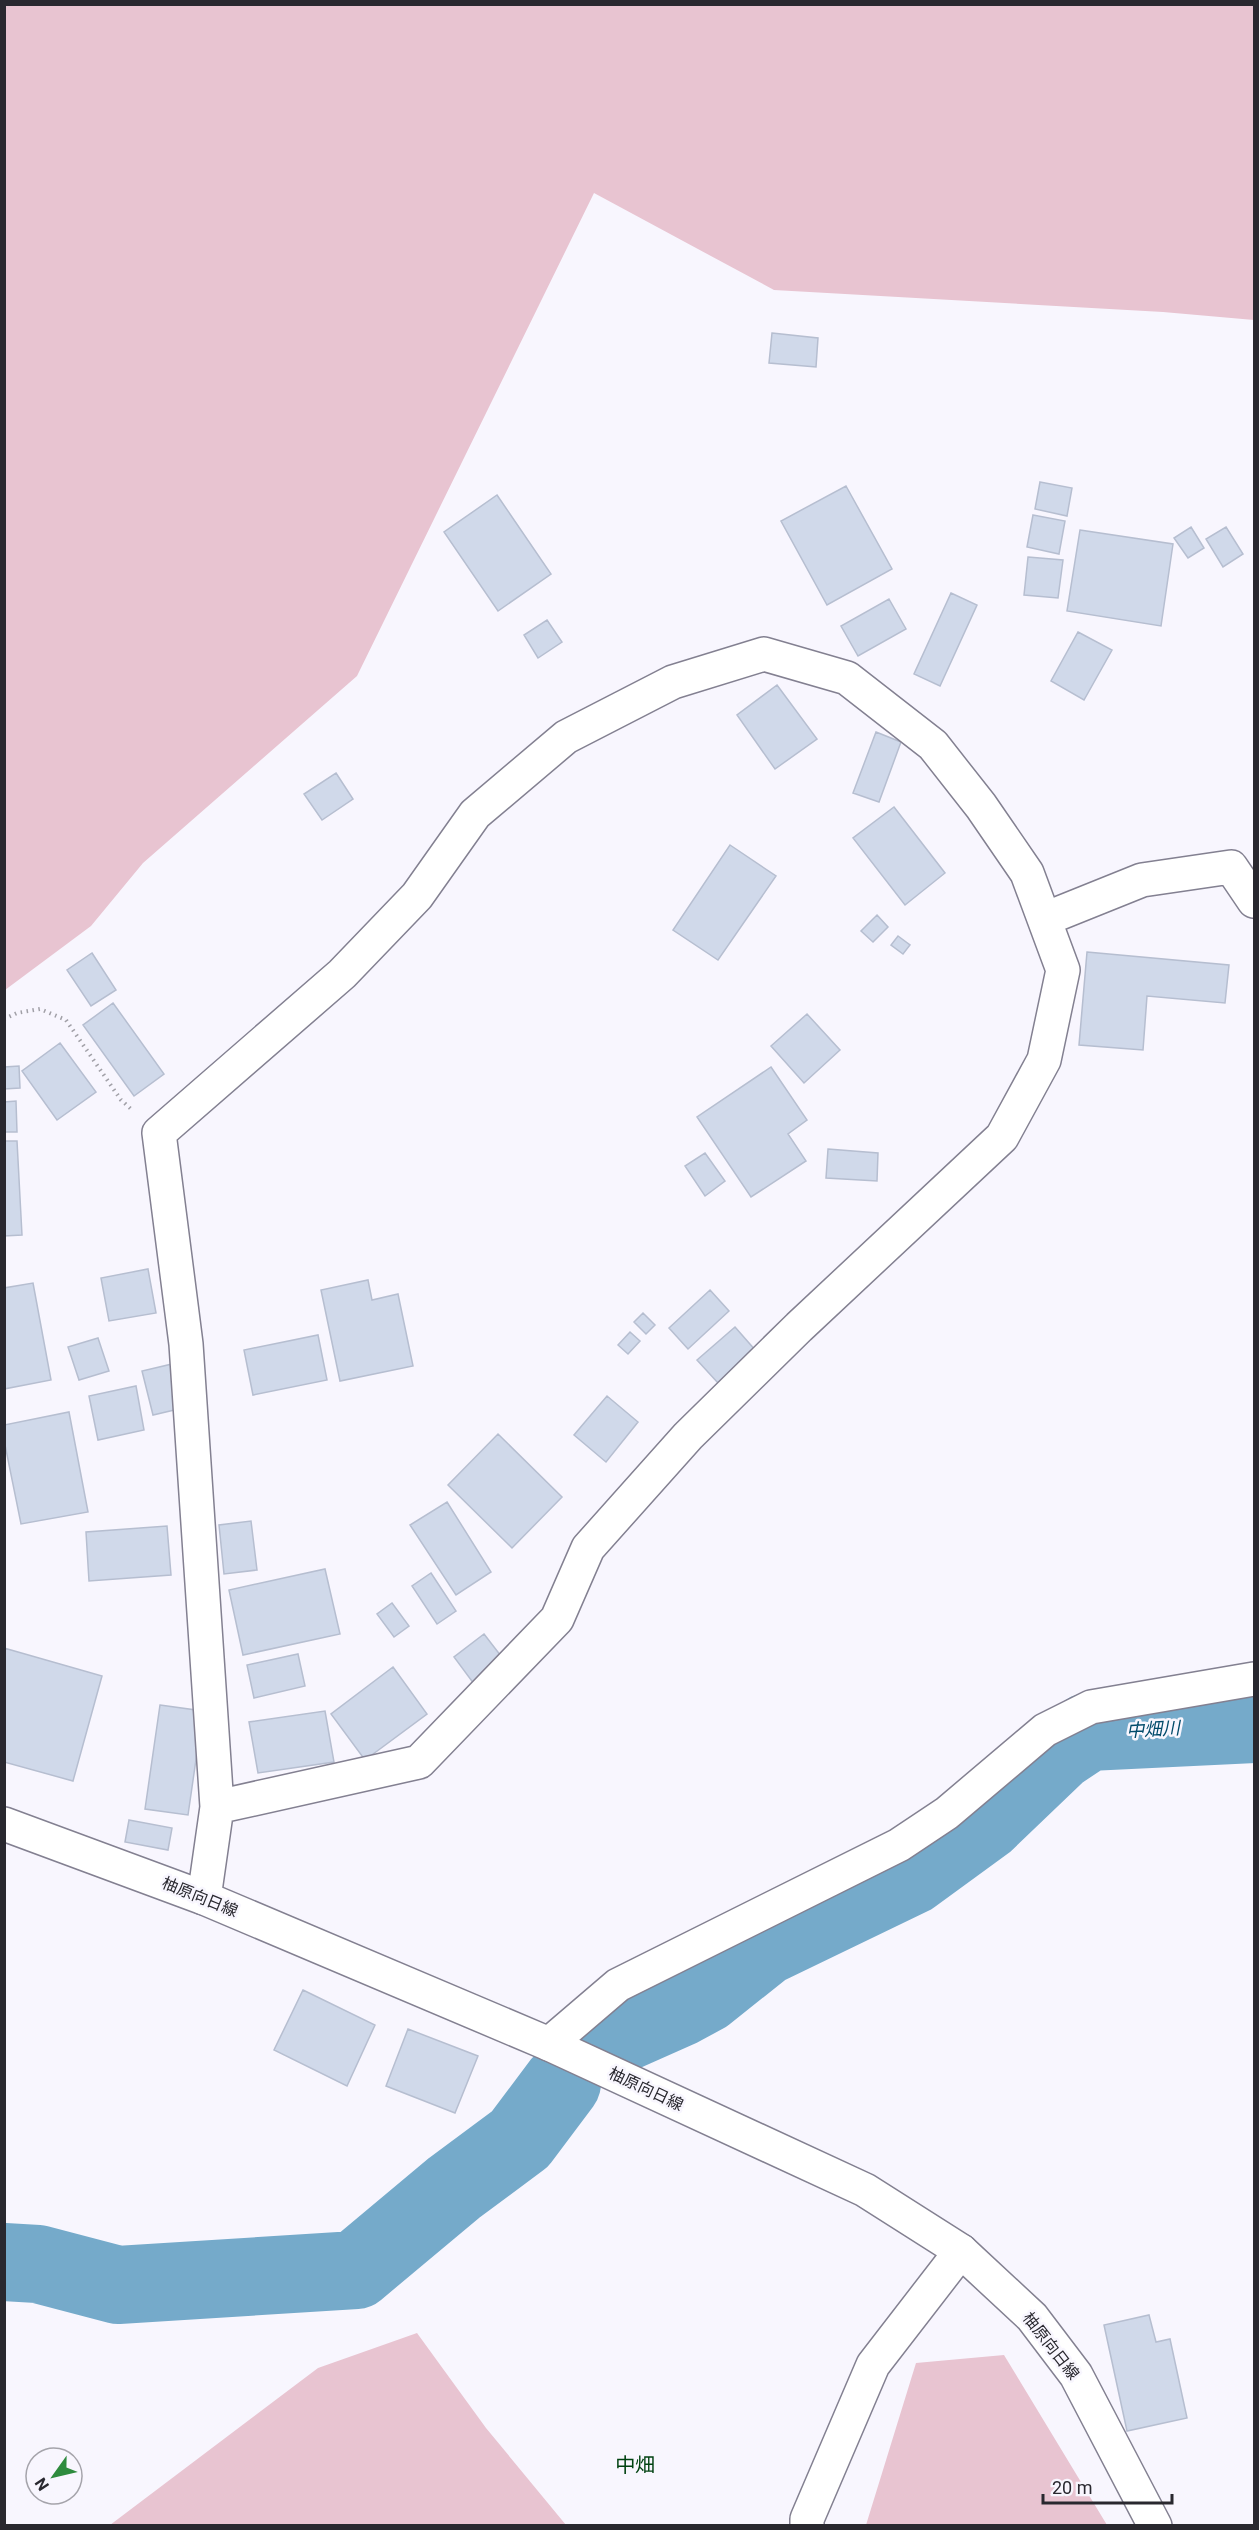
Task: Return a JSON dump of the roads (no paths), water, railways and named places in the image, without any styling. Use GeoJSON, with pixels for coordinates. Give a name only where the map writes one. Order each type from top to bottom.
{"type":"FeatureCollection","features":[{"type":"Feature","properties":{"kind":"street"},"geometry":{"type":"LineString","coordinates":[[204,1898],[217,1807],[186,1344],[159,1133],[342,974],[417,896],[475,814],[566,737],[673,682],[764,654],[847,678],[933,745],[981,806],[1027,873],[1063,970],[1044,1060],[1002,1137],[799,1327],[688,1436],[588,1548],[557,1619],[418,1762],[217,1807]]}},
{"type":"Feature","properties":{"kind":"street"},"geometry":{"type":"LineString","coordinates":[[1045,919],[1142,880],[1231,867],[1254,901]]}},
{"type":"Feature","properties":{"kind":"street"},"geometry":{"type":"LineString","coordinates":[[549,2044],[618,1985],[898,1845],[946,1813],[1045,1730],[1091,1707],[1254,1679]]}},
{"type":"Feature","properties":{"kind":"street","name":"柚原向日線"},"geometry":{"type":"LineString","coordinates":[[4,1824],[204,1898],[549,2044],[866,2190],[961,2251],[1032,2317],[1076,2375],[1155,2526]]}},
{"type":"Feature","properties":{"kind":"street"},"geometry":{"type":"LineString","coordinates":[[807,2526],[807,2519],[873,2365],[961,2251]]}},
{"type":"Feature","properties":{"kind":"waterway","name":"中畑川"},"geometry":{"type":"LineString","coordinates":[[600,2043],[705,1994],[764,1947],[911,1876],[985,1822],[1058,1752],[1088,1732],[1254,1724]]}},
{"type":"Feature","properties":{"kind":"waterway"},"geometry":{"type":"LineString","coordinates":[[4,2262],[38,2264],[118,2285],[356,2270],[454,2188],[520,2139],[562,2083]]}},
{"type":"Feature","properties":{"kind":"district","name":"中畑"},"geometry":{"type":"Point","coordinates":[635,2465]}}]}
